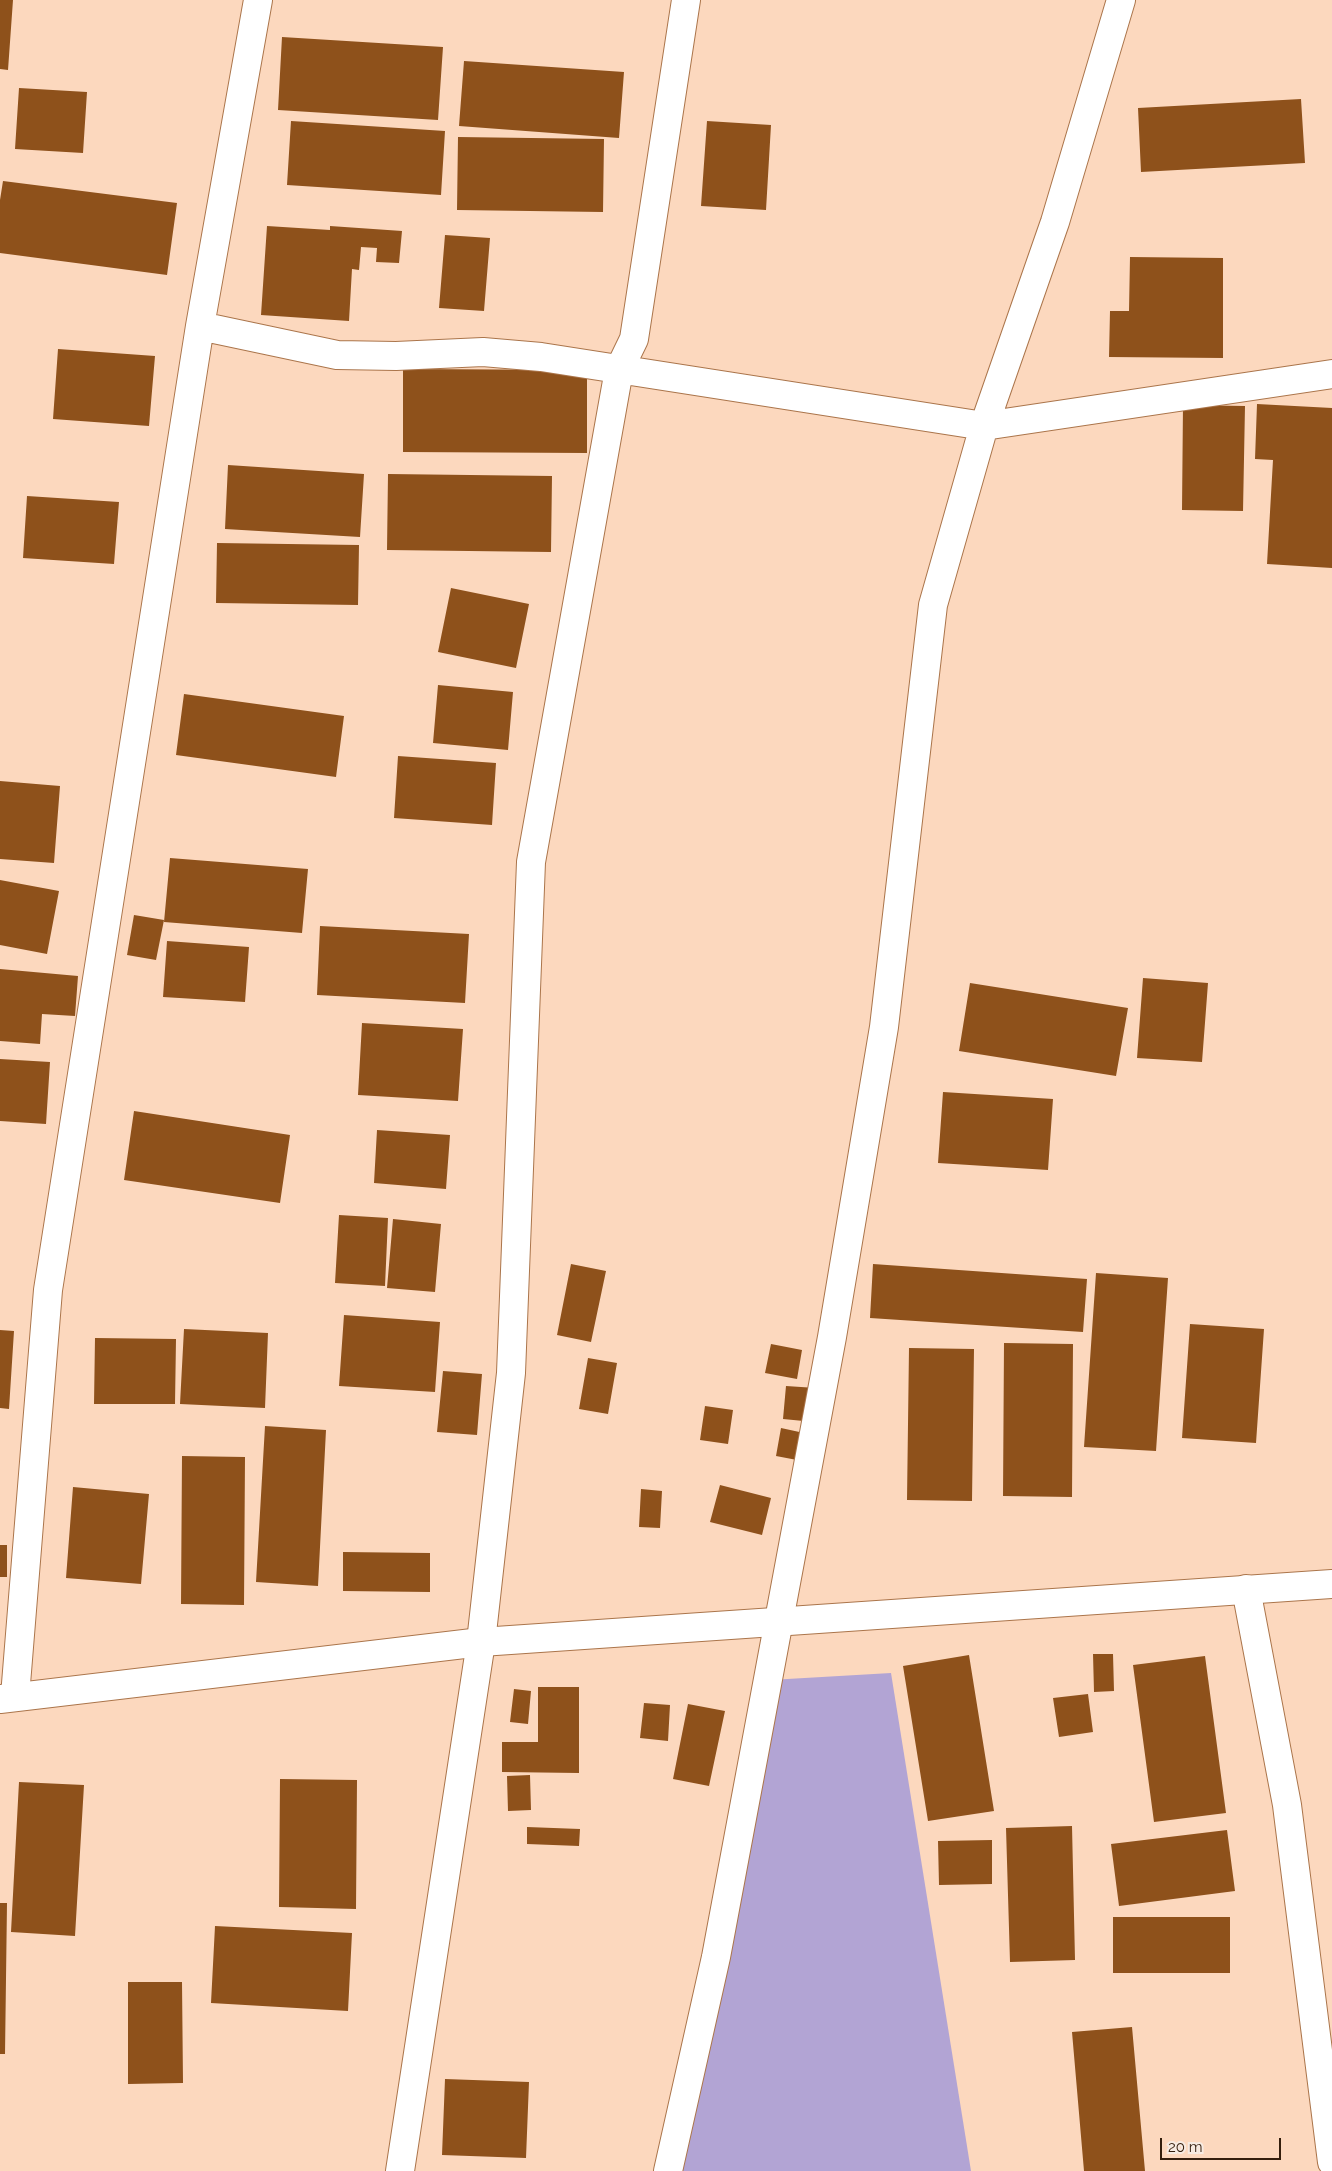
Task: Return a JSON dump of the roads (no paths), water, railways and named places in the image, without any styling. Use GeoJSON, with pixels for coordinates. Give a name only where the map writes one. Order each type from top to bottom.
{"type":"FeatureCollection","features":[{"type":"Feature","properties":{"kind":"street"},"geometry":{"type":"LineString","coordinates":[[258,0],[200,326],[48,1290],[8,1698],[481,1642],[779,1620],[1332,1584]]}},
{"type":"Feature","properties":{"kind":"street"},"geometry":{"type":"LineString","coordinates":[[400,2171],[481,1642],[511,1373],[531,862],[619,370],[634,339],[686,0]]}},
{"type":"Feature","properties":{"kind":"street"},"geometry":{"type":"LineString","coordinates":[[668,2171],[716,1957],[832,1337],[884,1027],[933,605],[984,426],[1054,222],[1121,0]]}},
{"type":"Feature","properties":{"kind":"street"},"geometry":{"type":"LineString","coordinates":[[200,326],[337,355],[396,356],[483,352],[540,357],[984,426],[1332,374]]}},
{"type":"Feature","properties":{"kind":"street"},"geometry":{"type":"LineString","coordinates":[[1246,1589],[1287,1805],[1332,2162]]}}]}
